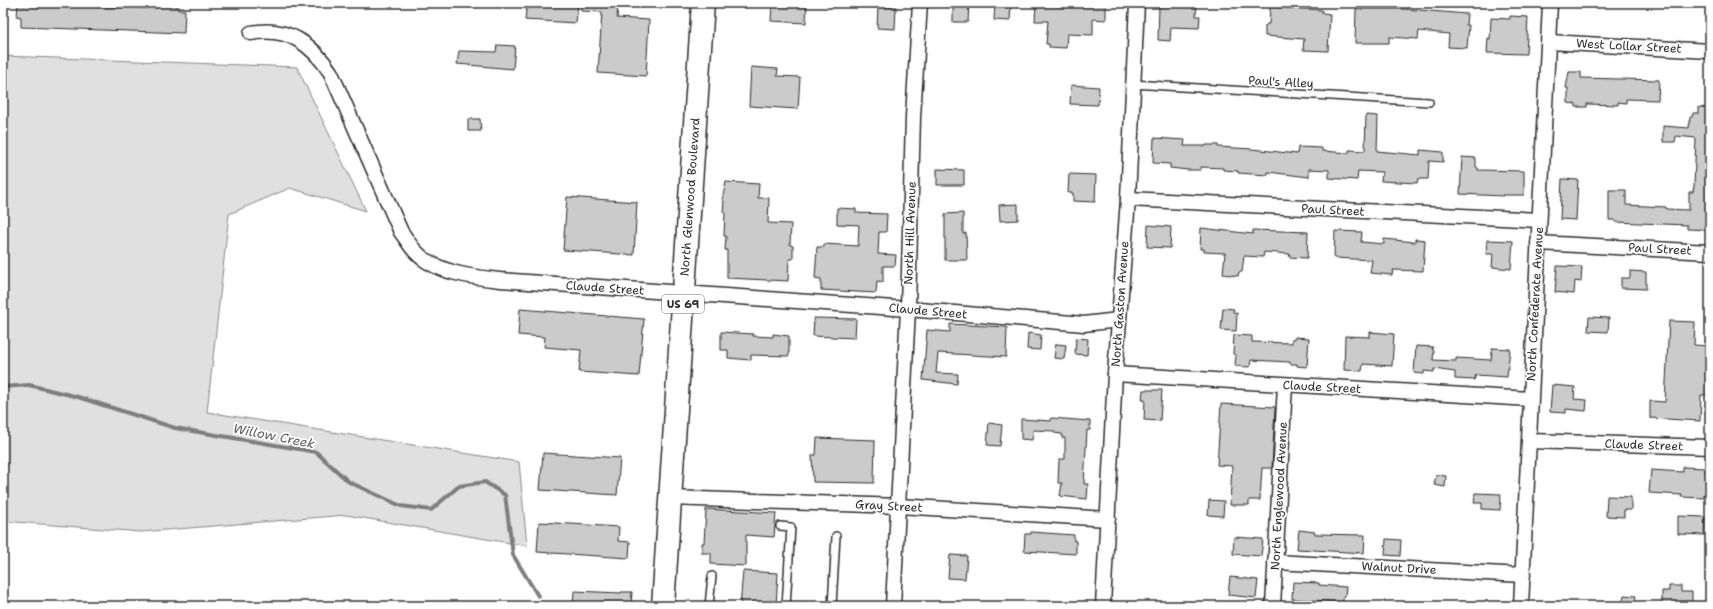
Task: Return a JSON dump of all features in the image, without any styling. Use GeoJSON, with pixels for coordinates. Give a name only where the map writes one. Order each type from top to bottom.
{"type":"FeatureCollection","features":[{"type":"Feature","properties":{"kind":"main road","name":"North Glenwood Boulevard"},"geometry":{"type":"LineString","coordinates":[[663,606],[703,3]]}},
{"type":"Feature","properties":{"kind":"street","name":"North Hill Avenue"},"geometry":{"type":"LineString","coordinates":[[894,606],[908,309],[913,117],[920,3]]}},
{"type":"Feature","properties":{"kind":"street","name":"North Gaston Avenue"},"geometry":{"type":"LineString","coordinates":[[1103,606],[1118,320],[1128,199],[1132,84],[1137,3]]}},
{"type":"Feature","properties":{"kind":"street","name":"North Confederate Avenue"},"geometry":{"type":"LineString","coordinates":[[1521,606],[1550,3]]}},
{"type":"Feature","properties":{"kind":"street","name":"Claude Street"},"geometry":{"type":"LineString","coordinates":[[251,33],[275,32],[292,36],[308,45],[321,58],[330,73],[401,232],[417,253],[434,264],[453,273],[500,280],[908,309],[1084,324],[1118,320]]}},
{"type":"Feature","properties":{"kind":"street","name":"West Lollar Street"},"geometry":{"type":"LineString","coordinates":[[1549,42],[1710,51]]}},
{"type":"Feature","properties":{"kind":"street","name":"Paul Street"},"geometry":{"type":"LineString","coordinates":[[1128,199],[1539,220]]}},
{"type":"Feature","properties":{"kind":"street","name":"Paul Street"},"geometry":{"type":"LineString","coordinates":[[1538,243],[1710,252]]}},
{"type":"Feature","properties":{"kind":"street","name":"Claude Street"},"geometry":{"type":"LineString","coordinates":[[1115,374],[1530,399]]}},
{"type":"Feature","properties":{"kind":"street","name":"North Englewood Avenue"},"geometry":{"type":"LineString","coordinates":[[1273,606],[1285,385]]}},
{"type":"Feature","properties":{"kind":"street","name":"Claude Street"},"geometry":{"type":"LineString","coordinates":[[1530,441],[1710,448]]}},
{"type":"Feature","properties":{"kind":"street","name":"Gray Street"},"geometry":{"type":"LineString","coordinates":[[670,498],[899,506],[1108,519]]}},
{"type":"Feature","properties":{"kind":"street","name":"Walnut Drive"},"geometry":{"type":"LineString","coordinates":[[1275,562],[1523,575]]}},
{"type":"Feature","properties":{"kind":"lane","name":"Paul's Alley"},"geometry":{"type":"LineString","coordinates":[[1132,84],[1429,102]]}},
{"type":"Feature","properties":{"kind":"lane"},"geometry":{"type":"LineString","coordinates":[[780,526],[792,527],[786,606]]}},
{"type":"Feature","properties":{"kind":"lane"},"geometry":{"type":"LineString","coordinates":[[832,606],[836,536]]}},
{"type":"Feature","properties":{"kind":"lane"},"geometry":{"type":"LineString","coordinates":[[710,606],[712,576]]}},
{"type":"Feature","properties":{"kind":"shaded area"},"geometry":{"type":"Polygon","coordinates":[[[3,56],[297,67],[366,211],[290,188],[229,214],[207,412],[519,462],[527,546],[346,515],[141,532],[3,521],[3,56]]]}},
{"type":"Feature","properties":{"kind":"building"},"geometry":{"type":"Polygon","coordinates":[[[148,3],[178,6],[178,10],[185,10],[184,33],[21,27],[21,17],[17,16],[18,4],[147,8],[148,3]]]}},
{"type":"Feature","properties":{"kind":"building"},"geometry":{"type":"Polygon","coordinates":[[[527,3],[578,3],[576,23],[525,20],[527,3]]]}},
{"type":"Feature","properties":{"kind":"building"},"geometry":{"type":"Polygon","coordinates":[[[582,3],[618,3],[617,18],[649,20],[646,76],[598,73],[602,12],[581,11],[582,3]]]}},
{"type":"Feature","properties":{"kind":"building"},"geometry":{"type":"Polygon","coordinates":[[[772,3],[807,3],[806,23],[771,21],[772,3]]]}},
{"type":"Feature","properties":{"kind":"building"},"geometry":{"type":"Polygon","coordinates":[[[953,3],[969,3],[968,22],[953,22],[953,3]]]}},
{"type":"Feature","properties":{"kind":"building"},"geometry":{"type":"Polygon","coordinates":[[[995,3],[1011,3],[1010,21],[994,20],[995,3]]]}},
{"type":"Feature","properties":{"kind":"building"},"geometry":{"type":"Polygon","coordinates":[[[1036,3],[1106,3],[1106,20],[1093,19],[1093,35],[1067,34],[1066,48],[1049,47],[1049,44],[1046,44],[1048,21],[1035,21],[1036,3]]]}},
{"type":"Feature","properties":{"kind":"building"},"geometry":{"type":"Polygon","coordinates":[[[1169,3],[1197,3],[1196,16],[1200,16],[1199,28],[1171,27],[1170,41],[1158,40],[1159,6],[1161,6],[1161,4],[1169,5],[1169,3]]]}},
{"type":"Feature","properties":{"kind":"building"},"geometry":{"type":"Polygon","coordinates":[[[878,7],[896,7],[895,29],[877,28],[878,7]]]}},
{"type":"Feature","properties":{"kind":"building"},"geometry":{"type":"Polygon","coordinates":[[[1270,7],[1322,10],[1322,13],[1330,14],[1328,51],[1303,50],[1304,39],[1265,36],[1265,26],[1269,24],[1270,7]]]}},
{"type":"Feature","properties":{"kind":"building"},"geometry":{"type":"Polygon","coordinates":[[[1356,9],[1405,9],[1467,14],[1466,25],[1469,25],[1467,48],[1448,47],[1449,34],[1419,31],[1418,39],[1389,37],[1389,43],[1355,43],[1356,9]]]}},
{"type":"Feature","properties":{"kind":"building"},"geometry":{"type":"Polygon","coordinates":[[[1510,16],[1528,17],[1526,54],[1487,53],[1488,38],[1490,39],[1491,18],[1510,19],[1510,16]]]}},
{"type":"Feature","properties":{"kind":"building"},"geometry":{"type":"Polygon","coordinates":[[[497,45],[515,46],[513,69],[457,64],[459,51],[496,52],[497,45]]]}},
{"type":"Feature","properties":{"kind":"building"},"geometry":{"type":"Polygon","coordinates":[[[751,67],[778,69],[777,76],[800,77],[798,109],[749,106],[751,67]]]}},
{"type":"Feature","properties":{"kind":"building"},"geometry":{"type":"Polygon","coordinates":[[[1569,72],[1581,72],[1581,78],[1659,80],[1658,100],[1626,99],[1626,103],[1618,102],[1618,105],[1587,104],[1587,107],[1576,107],[1576,104],[1568,103],[1568,88],[1566,88],[1569,72]]]}},
{"type":"Feature","properties":{"kind":"building"},"geometry":{"type":"Polygon","coordinates":[[[1071,85],[1099,87],[1098,105],[1070,104],[1071,85]]]}},
{"type":"Feature","properties":{"kind":"building"},"geometry":{"type":"Polygon","coordinates":[[[1699,107],[1710,108],[1710,230],[1687,229],[1687,225],[1615,222],[1615,220],[1609,220],[1609,190],[1626,190],[1626,205],[1689,210],[1689,192],[1693,192],[1694,186],[1696,138],[1676,136],[1675,142],[1663,142],[1663,126],[1689,128],[1690,117],[1692,117],[1693,113],[1699,113],[1699,107]]]}},
{"type":"Feature","properties":{"kind":"building"},"geometry":{"type":"Polygon","coordinates":[[[1366,115],[1378,116],[1377,151],[1420,155],[1420,150],[1443,152],[1443,162],[1429,161],[1428,179],[1418,179],[1417,183],[1381,181],[1382,172],[1358,171],[1357,180],[1329,178],[1329,170],[1309,169],[1309,177],[1268,172],[1268,175],[1238,173],[1238,171],[1223,170],[1223,168],[1201,167],[1201,170],[1188,170],[1170,168],[1170,164],[1153,163],[1154,138],[1185,140],[1184,146],[1218,145],[1218,147],[1297,154],[1298,147],[1322,148],[1322,151],[1349,153],[1349,150],[1365,151],[1366,115]]]}},
{"type":"Feature","properties":{"kind":"building"},"geometry":{"type":"Polygon","coordinates":[[[468,119],[480,119],[481,131],[468,131],[468,119]]]}},
{"type":"Feature","properties":{"kind":"building"},"geometry":{"type":"Polygon","coordinates":[[[1462,157],[1476,158],[1476,167],[1478,170],[1524,171],[1524,195],[1503,196],[1460,194],[1462,157]]]}},
{"type":"Feature","properties":{"kind":"building"},"geometry":{"type":"Polygon","coordinates":[[[937,169],[964,170],[964,185],[937,185],[937,169]]]}},
{"type":"Feature","properties":{"kind":"building"},"geometry":{"type":"Polygon","coordinates":[[[1069,174],[1096,175],[1095,202],[1073,201],[1073,193],[1068,193],[1069,174]]]}},
{"type":"Feature","properties":{"kind":"building"},"geometry":{"type":"Polygon","coordinates":[[[1562,179],[1578,180],[1576,220],[1560,219],[1562,179]]]}},
{"type":"Feature","properties":{"kind":"building"},"geometry":{"type":"Polygon","coordinates":[[[726,182],[759,184],[758,198],[769,198],[768,223],[791,224],[790,245],[793,246],[793,259],[789,259],[788,281],[727,278],[727,250],[725,250],[726,236],[724,236],[725,212],[723,212],[724,201],[722,200],[726,182]]]}},
{"type":"Feature","properties":{"kind":"building"},"geometry":{"type":"Polygon","coordinates":[[[567,197],[637,202],[634,255],[563,250],[567,197]]]}},
{"type":"Feature","properties":{"kind":"building"},"geometry":{"type":"Polygon","coordinates":[[[1018,204],[1018,220],[1000,221],[999,205],[1018,204]]]}},
{"type":"Feature","properties":{"kind":"building"},"geometry":{"type":"Polygon","coordinates":[[[837,208],[856,209],[856,213],[887,214],[886,232],[879,232],[878,254],[896,255],[895,266],[883,266],[883,282],[877,281],[876,293],[821,290],[821,279],[815,278],[817,247],[824,247],[824,244],[858,246],[859,225],[837,224],[837,208]]]}},
{"type":"Feature","properties":{"kind":"building"},"geometry":{"type":"Polygon","coordinates":[[[963,213],[963,234],[966,233],[967,260],[945,260],[945,214],[963,213]]]}},
{"type":"Feature","properties":{"kind":"building"},"geometry":{"type":"Polygon","coordinates":[[[1148,225],[1171,227],[1170,248],[1147,247],[1148,225]]]}},
{"type":"Feature","properties":{"kind":"building"},"geometry":{"type":"Polygon","coordinates":[[[1201,228],[1253,234],[1253,230],[1308,232],[1307,258],[1289,257],[1290,254],[1264,252],[1263,257],[1244,256],[1242,272],[1239,272],[1238,276],[1223,274],[1225,253],[1204,252],[1204,249],[1200,249],[1201,228]]]}},
{"type":"Feature","properties":{"kind":"building"},"geometry":{"type":"Polygon","coordinates":[[[1335,231],[1362,232],[1361,242],[1384,244],[1384,239],[1415,242],[1415,239],[1425,240],[1423,271],[1393,270],[1392,275],[1370,273],[1372,260],[1334,258],[1335,231]]]}},
{"type":"Feature","properties":{"kind":"building"},"geometry":{"type":"Polygon","coordinates":[[[1487,240],[1513,241],[1511,269],[1492,267],[1493,254],[1486,254],[1487,240]]]}},
{"type":"Feature","properties":{"kind":"building"},"geometry":{"type":"Polygon","coordinates":[[[1557,266],[1582,267],[1581,282],[1575,281],[1574,294],[1555,292],[1557,266]]]}},
{"type":"Feature","properties":{"kind":"building"},"geometry":{"type":"Polygon","coordinates":[[[1630,271],[1646,272],[1646,289],[1621,288],[1621,278],[1630,278],[1630,271]]]}},
{"type":"Feature","properties":{"kind":"building"},"geometry":{"type":"Polygon","coordinates":[[[1223,308],[1234,309],[1233,312],[1237,313],[1236,331],[1221,330],[1223,308]]]}},
{"type":"Feature","properties":{"kind":"building"},"geometry":{"type":"Polygon","coordinates":[[[520,309],[644,319],[639,376],[579,372],[581,350],[544,347],[545,337],[518,335],[520,309]]]}},
{"type":"Feature","properties":{"kind":"building"},"geometry":{"type":"Polygon","coordinates":[[[1589,317],[1609,318],[1608,332],[1588,331],[1589,317]]]}},
{"type":"Feature","properties":{"kind":"building"},"geometry":{"type":"Polygon","coordinates":[[[814,318],[856,319],[855,338],[813,336],[814,318]]]}},
{"type":"Feature","properties":{"kind":"building"},"geometry":{"type":"Polygon","coordinates":[[[1669,321],[1695,322],[1694,345],[1709,346],[1707,376],[1710,376],[1710,395],[1701,395],[1700,421],[1650,418],[1650,401],[1665,402],[1669,321]]]}},
{"type":"Feature","properties":{"kind":"building"},"geometry":{"type":"Polygon","coordinates":[[[950,324],[1007,327],[1006,357],[938,353],[936,373],[958,374],[957,384],[923,380],[927,330],[950,332],[950,324]]]}},
{"type":"Feature","properties":{"kind":"building"},"geometry":{"type":"Polygon","coordinates":[[[721,332],[753,334],[753,336],[773,337],[773,334],[789,336],[789,356],[751,355],[751,360],[728,358],[728,350],[721,350],[721,332]]]}},
{"type":"Feature","properties":{"kind":"building"},"geometry":{"type":"Polygon","coordinates":[[[1370,332],[1394,334],[1392,366],[1363,364],[1362,371],[1344,370],[1345,336],[1370,337],[1370,332]]]}},
{"type":"Feature","properties":{"kind":"building"},"geometry":{"type":"Polygon","coordinates":[[[1028,333],[1041,335],[1040,350],[1027,349],[1028,333]]]}},
{"type":"Feature","properties":{"kind":"building"},"geometry":{"type":"Polygon","coordinates":[[[1234,335],[1252,336],[1252,342],[1292,343],[1292,339],[1295,339],[1295,337],[1309,338],[1307,367],[1297,366],[1297,364],[1290,364],[1290,362],[1251,360],[1250,367],[1235,366],[1236,355],[1233,354],[1234,335]]]}},
{"type":"Feature","properties":{"kind":"building"},"geometry":{"type":"Polygon","coordinates":[[[1076,338],[1088,339],[1087,355],[1075,354],[1076,338]]]}},
{"type":"Feature","properties":{"kind":"building"},"geometry":{"type":"Polygon","coordinates":[[[1056,344],[1066,345],[1064,359],[1054,358],[1056,344]]]}},
{"type":"Feature","properties":{"kind":"building"},"geometry":{"type":"Polygon","coordinates":[[[1416,346],[1433,347],[1433,360],[1456,361],[1456,358],[1491,360],[1492,348],[1510,349],[1507,377],[1476,375],[1474,380],[1455,379],[1455,372],[1434,369],[1434,372],[1424,371],[1424,374],[1414,373],[1416,346]]]}},
{"type":"Feature","properties":{"kind":"building"},"geometry":{"type":"Polygon","coordinates":[[[1552,385],[1575,387],[1574,399],[1587,400],[1586,411],[1566,409],[1566,413],[1550,412],[1552,385]]]}},
{"type":"Feature","properties":{"kind":"building"},"geometry":{"type":"Polygon","coordinates":[[[1143,390],[1162,390],[1160,421],[1144,420],[1145,400],[1142,400],[1143,390]]]}},
{"type":"Feature","properties":{"kind":"building"},"geometry":{"type":"Polygon","coordinates":[[[1221,404],[1275,407],[1272,468],[1262,468],[1260,500],[1249,500],[1249,505],[1230,505],[1232,466],[1217,465],[1221,404]]]}},
{"type":"Feature","properties":{"kind":"building"},"geometry":{"type":"Polygon","coordinates":[[[1051,418],[1090,421],[1090,430],[1087,430],[1084,484],[1088,484],[1087,499],[1060,496],[1062,483],[1058,483],[1059,459],[1065,459],[1065,438],[1062,438],[1062,434],[1054,433],[1054,431],[1033,430],[1032,440],[1021,439],[1021,419],[1051,421],[1051,418]]]}},
{"type":"Feature","properties":{"kind":"building"},"geometry":{"type":"Polygon","coordinates":[[[989,423],[1002,425],[1000,446],[987,445],[989,423]]]}},
{"type":"Feature","properties":{"kind":"building"},"geometry":{"type":"Polygon","coordinates":[[[817,438],[875,440],[874,483],[813,482],[812,455],[816,455],[817,438]]]}},
{"type":"Feature","properties":{"kind":"building"},"geometry":{"type":"Polygon","coordinates":[[[543,453],[620,458],[617,495],[540,490],[543,453]]]}},
{"type":"Feature","properties":{"kind":"building"},"geometry":{"type":"Polygon","coordinates":[[[1683,467],[1705,468],[1705,471],[1707,472],[1706,494],[1704,494],[1704,498],[1649,493],[1651,470],[1683,472],[1683,467]]]}},
{"type":"Feature","properties":{"kind":"building"},"geometry":{"type":"Polygon","coordinates":[[[1436,475],[1446,476],[1445,487],[1434,485],[1436,475]]]}},
{"type":"Feature","properties":{"kind":"building"},"geometry":{"type":"Polygon","coordinates":[[[1475,493],[1501,494],[1500,510],[1482,509],[1482,503],[1474,503],[1475,493]]]}},
{"type":"Feature","properties":{"kind":"building"},"geometry":{"type":"Polygon","coordinates":[[[1607,496],[1631,497],[1631,510],[1624,510],[1624,517],[1606,516],[1607,496]]]}},
{"type":"Feature","properties":{"kind":"building"},"geometry":{"type":"Polygon","coordinates":[[[1209,500],[1224,501],[1223,516],[1208,515],[1209,500]]]}},
{"type":"Feature","properties":{"kind":"building"},"geometry":{"type":"Polygon","coordinates":[[[706,509],[776,513],[774,537],[746,535],[746,566],[711,564],[711,553],[702,553],[706,509]]]}},
{"type":"Feature","properties":{"kind":"building"},"geometry":{"type":"Polygon","coordinates":[[[1678,516],[1705,517],[1704,535],[1678,534],[1678,516]]]}},
{"type":"Feature","properties":{"kind":"building"},"geometry":{"type":"Polygon","coordinates":[[[539,522],[619,527],[618,541],[630,542],[629,558],[537,552],[539,522]]]}},
{"type":"Feature","properties":{"kind":"building"},"geometry":{"type":"Polygon","coordinates":[[[1299,530],[1315,532],[1315,534],[1365,535],[1364,553],[1297,549],[1299,530]]]}},
{"type":"Feature","properties":{"kind":"building"},"geometry":{"type":"Polygon","coordinates":[[[1031,532],[1074,535],[1074,541],[1076,541],[1076,554],[1024,551],[1025,534],[1031,534],[1031,532]]]}},
{"type":"Feature","properties":{"kind":"building"},"geometry":{"type":"Polygon","coordinates":[[[1234,537],[1263,539],[1261,556],[1233,554],[1234,537]]]}},
{"type":"Feature","properties":{"kind":"building"},"geometry":{"type":"Polygon","coordinates":[[[1386,539],[1401,540],[1400,556],[1385,555],[1386,539]]]}},
{"type":"Feature","properties":{"kind":"building"},"geometry":{"type":"Polygon","coordinates":[[[950,555],[967,556],[965,579],[948,578],[950,555]]]}},
{"type":"Feature","properties":{"kind":"building"},"geometry":{"type":"Polygon","coordinates":[[[743,571],[778,573],[776,606],[740,606],[743,571]]]}},
{"type":"Feature","properties":{"kind":"building"},"geometry":{"type":"Polygon","coordinates":[[[1230,577],[1258,580],[1256,598],[1228,595],[1230,577]]]}},
{"type":"Feature","properties":{"kind":"building"},"geometry":{"type":"Polygon","coordinates":[[[1293,582],[1319,583],[1319,585],[1346,587],[1343,602],[1292,599],[1293,582]]]}},
{"type":"Feature","properties":{"kind":"building"},"geometry":{"type":"Polygon","coordinates":[[[1669,586],[1681,586],[1681,592],[1692,592],[1692,606],[1669,606],[1669,604],[1662,604],[1662,591],[1669,591],[1669,586]]]}},
{"type":"Feature","properties":{"kind":"building"},"geometry":{"type":"Polygon","coordinates":[[[574,591],[632,592],[631,606],[573,606],[574,591]]]}},
{"type":"Feature","properties":{"kind":"building"},"geometry":{"type":"Polygon","coordinates":[[[1624,595],[1636,596],[1634,606],[1622,606],[1624,595]]]}},
{"type":"Feature","properties":{"kind":"waterway","name":"Willow Creek"},"geometry":{"type":"LineString","coordinates":[[3,387],[29,385],[78,397],[175,428],[316,452],[349,482],[401,506],[431,510],[459,486],[485,482],[505,495],[513,555],[538,596]]}}]}
